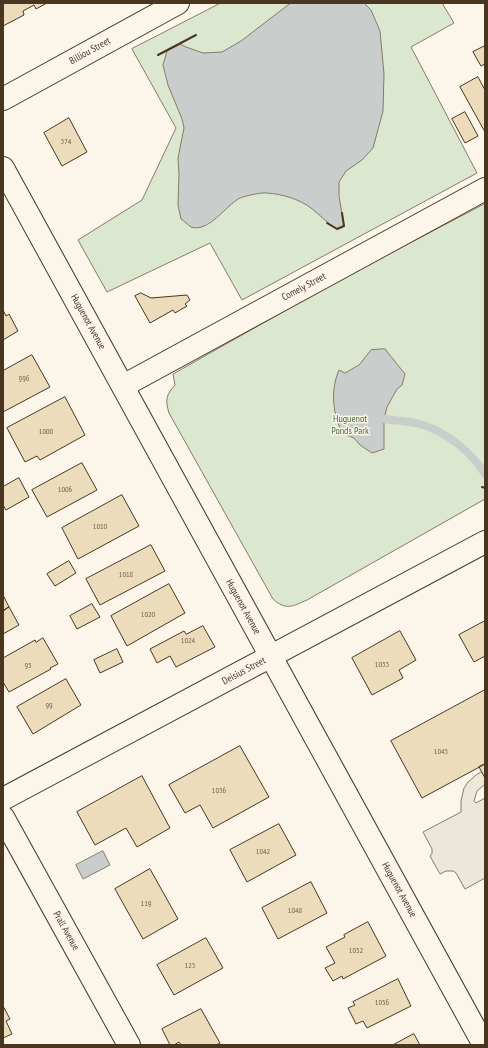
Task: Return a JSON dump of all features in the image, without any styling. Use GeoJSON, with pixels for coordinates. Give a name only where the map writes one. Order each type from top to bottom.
{"type":"FeatureCollection","features":[{"type":"Feature","properties":{"kind":"street","name":"Billiou Street"},"geometry":{"type":"LineString","coordinates":[[3,99],[178,3]]}},
{"type":"Feature","properties":{"kind":"street","name":"Huguenot Avenue"},"geometry":{"type":"LineString","coordinates":[[3,168],[484,1045]]}},
{"type":"Feature","properties":{"kind":"street","name":"Comely Street"},"geometry":{"type":"LineString","coordinates":[[123,386],[485,189]]}},
{"type":"Feature","properties":{"kind":"street","name":"Deisius Street"},"geometry":{"type":"LineString","coordinates":[[3,799],[485,542]]}},
{"type":"Feature","properties":{"kind":"street","name":"Prall Avenue"},"geometry":{"type":"LineString","coordinates":[[3,817],[129,1045]]}},
{"type":"Feature","properties":{"kind":"green space"},"geometry":{"type":"Polygon","coordinates":[[[221,3],[442,3],[454,23],[411,47],[477,173],[242,300],[210,243],[107,292],[78,240],[142,200],[176,128],[132,49],[221,3]]]}},
{"type":"Feature","properties":{"kind":"green space","name":"Huguenot Ponds Park"},"geometry":{"type":"Polygon","coordinates":[[[485,204],[485,499],[307,600],[290,606],[278,603],[273,599],[169,413],[167,398],[175,385],[173,374],[341,279],[485,204]]]}},
{"type":"Feature","properties":{"kind":"shaded area"},"geometry":{"type":"Polygon","coordinates":[[[291,3],[364,3],[371,10],[380,31],[384,74],[383,111],[373,148],[362,160],[346,171],[339,182],[339,196],[344,226],[337,229],[311,208],[296,200],[279,194],[265,193],[240,198],[211,222],[198,228],[191,227],[181,219],[178,205],[178,158],[184,128],[182,119],[168,85],[163,65],[167,51],[180,44],[203,53],[222,52],[241,41],[291,3]]]}},
{"type":"Feature","properties":{"kind":"shaded area"},"geometry":{"type":"Polygon","coordinates":[[[385,349],[405,374],[402,385],[397,389],[387,407],[384,419],[384,449],[372,453],[360,445],[354,438],[342,433],[336,418],[334,386],[339,370],[345,373],[359,365],[371,350],[385,349]]]}},
{"type":"Feature","properties":{"kind":"shaded area"},"geometry":{"type":"Polygon","coordinates":[[[485,770],[485,784],[477,791],[474,801],[476,803],[485,798],[485,878],[465,889],[456,873],[453,871],[446,871],[440,874],[430,856],[432,854],[432,849],[423,832],[461,812],[461,801],[464,788],[476,775],[485,770]]]}},
{"type":"Feature","properties":{"kind":"shaded area"},"geometry":{"type":"Polygon","coordinates":[[[103,851],[110,865],[83,879],[76,865],[103,851]]]}},
{"type":"Feature","properties":{"kind":"building"},"geometry":{"type":"Polygon","coordinates":[[[3,3],[47,3],[36,9],[34,5],[23,11],[24,15],[3,26],[3,3]]]}},
{"type":"Feature","properties":{"kind":"building"},"geometry":{"type":"Polygon","coordinates":[[[485,46],[485,64],[481,66],[473,52],[485,46]]]}},
{"type":"Feature","properties":{"kind":"building"},"geometry":{"type":"Polygon","coordinates":[[[478,77],[485,90],[485,132],[460,87],[478,77]]]}},
{"type":"Feature","properties":{"kind":"building"},"geometry":{"type":"Polygon","coordinates":[[[465,112],[478,136],[465,143],[452,119],[465,112]]]}},
{"type":"Feature","properties":{"kind":"building"},"geometry":{"type":"Polygon","coordinates":[[[69,118],[87,152],[62,166],[44,133],[69,118]]]}},
{"type":"Feature","properties":{"kind":"building"},"geometry":{"type":"Polygon","coordinates":[[[141,293],[151,298],[187,295],[190,300],[185,304],[187,306],[175,313],[173,310],[150,323],[135,296],[141,293]]]}},
{"type":"Feature","properties":{"kind":"building"},"geometry":{"type":"Polygon","coordinates":[[[3,310],[6,316],[9,314],[18,331],[3,340],[3,310]]]}},
{"type":"Feature","properties":{"kind":"building"},"geometry":{"type":"Polygon","coordinates":[[[32,355],[50,387],[3,412],[3,371],[32,355]]]}},
{"type":"Feature","properties":{"kind":"building"},"geometry":{"type":"Polygon","coordinates":[[[65,397],[85,435],[40,460],[37,456],[25,462],[7,428],[65,397]]]}},
{"type":"Feature","properties":{"kind":"building"},"geometry":{"type":"Polygon","coordinates":[[[82,463],[97,490],[47,517],[32,490],[82,463]]]}},
{"type":"Feature","properties":{"kind":"building"},"geometry":{"type":"Polygon","coordinates":[[[19,478],[29,497],[6,510],[3,505],[3,487],[19,478]]]}},
{"type":"Feature","properties":{"kind":"building"},"geometry":{"type":"Polygon","coordinates":[[[122,495],[139,526],[78,559],[62,528],[122,495]]]}},
{"type":"Feature","properties":{"kind":"building"},"geometry":{"type":"Polygon","coordinates":[[[151,545],[165,571],[100,605],[86,579],[151,545]]]}},
{"type":"Feature","properties":{"kind":"building"},"geometry":{"type":"Polygon","coordinates":[[[69,561],[76,573],[55,586],[47,574],[69,561]]]}},
{"type":"Feature","properties":{"kind":"building"},"geometry":{"type":"Polygon","coordinates":[[[169,584],[185,613],[127,646],[111,616],[169,584]]]}},
{"type":"Feature","properties":{"kind":"building"},"geometry":{"type":"Polygon","coordinates":[[[3,595],[9,607],[3,611],[3,595]]]}},
{"type":"Feature","properties":{"kind":"building"},"geometry":{"type":"Polygon","coordinates":[[[92,604],[100,617],[77,629],[70,616],[92,604]]]}},
{"type":"Feature","properties":{"kind":"building"},"geometry":{"type":"Polygon","coordinates":[[[9,607],[19,625],[3,634],[3,611],[9,607]]]}},
{"type":"Feature","properties":{"kind":"building"},"geometry":{"type":"Polygon","coordinates":[[[485,621],[485,656],[474,662],[459,635],[485,621]]]}},
{"type":"Feature","properties":{"kind":"building"},"geometry":{"type":"Polygon","coordinates":[[[203,626],[215,647],[176,667],[170,656],[157,663],[150,649],[184,631],[186,634],[203,626]]]}},
{"type":"Feature","properties":{"kind":"building"},"geometry":{"type":"Polygon","coordinates":[[[400,631],[416,660],[399,670],[403,678],[372,695],[352,658],[400,631]]]}},
{"type":"Feature","properties":{"kind":"building"},"geometry":{"type":"Polygon","coordinates":[[[43,638],[58,664],[9,692],[3,682],[3,658],[35,640],[36,642],[43,638]]]}},
{"type":"Feature","properties":{"kind":"building"},"geometry":{"type":"Polygon","coordinates":[[[117,649],[123,662],[100,673],[94,660],[117,649]]]}},
{"type":"Feature","properties":{"kind":"building"},"geometry":{"type":"Polygon","coordinates":[[[66,679],[81,705],[33,734],[17,707],[66,679]]]}},
{"type":"Feature","properties":{"kind":"building"},"geometry":{"type":"Polygon","coordinates":[[[485,690],[485,764],[422,798],[391,741],[485,690]]]}},
{"type":"Feature","properties":{"kind":"building"},"geometry":{"type":"Polygon","coordinates":[[[240,746],[269,797],[213,828],[200,805],[185,813],[169,785],[240,746]]]}},
{"type":"Feature","properties":{"kind":"building"},"geometry":{"type":"Polygon","coordinates":[[[485,764],[485,778],[479,767],[485,764]]]}},
{"type":"Feature","properties":{"kind":"building"},"geometry":{"type":"Polygon","coordinates":[[[142,776],[170,828],[137,847],[126,828],[95,845],[77,812],[142,776]]]}},
{"type":"Feature","properties":{"kind":"building"},"geometry":{"type":"Polygon","coordinates":[[[279,824],[296,855],[247,882],[230,850],[279,824]]]}},
{"type":"Feature","properties":{"kind":"building"},"geometry":{"type":"Polygon","coordinates":[[[150,869],[178,919],[143,939],[115,889],[150,869]]]}},
{"type":"Feature","properties":{"kind":"building"},"geometry":{"type":"Polygon","coordinates":[[[311,882],[327,913],[278,939],[262,908],[311,882]]]}},
{"type":"Feature","properties":{"kind":"building"},"geometry":{"type":"Polygon","coordinates":[[[368,922],[386,956],[343,979],[342,976],[333,981],[325,968],[335,963],[326,947],[368,922]]]}},
{"type":"Feature","properties":{"kind":"building"},"geometry":{"type":"Polygon","coordinates":[[[206,938],[223,968],[174,995],[157,965],[206,938]]]}},
{"type":"Feature","properties":{"kind":"building"},"geometry":{"type":"Polygon","coordinates":[[[398,979],[411,1006],[367,1028],[363,1021],[356,1024],[348,1008],[355,1005],[353,1002],[398,979]]]}},
{"type":"Feature","properties":{"kind":"building"},"geometry":{"type":"Polygon","coordinates":[[[3,1006],[10,1019],[6,1021],[12,1034],[3,1038],[3,1006]]]}},
{"type":"Feature","properties":{"kind":"building"},"geometry":{"type":"Polygon","coordinates":[[[201,1009],[220,1043],[216,1045],[181,1045],[179,1042],[174,1045],[170,1045],[162,1029],[201,1009]]]}},
{"type":"Feature","properties":{"kind":"building"},"geometry":{"type":"Polygon","coordinates":[[[414,1034],[420,1045],[393,1045],[414,1034]]]}},
{"type":"Feature","properties":{"kind":"waterway"},"geometry":{"type":"LineString","coordinates":[[384,419],[409,422],[432,428],[458,444],[473,458],[485,474]]}},
{"type":"Feature","properties":{"kind":"wall"},"geometry":{"type":"LineString","coordinates":[[158,55],[196,35]]}},
{"type":"Feature","properties":{"kind":"wall"},"geometry":{"type":"LineString","coordinates":[[327,223],[337,229],[344,226],[342,213]]}}]}
